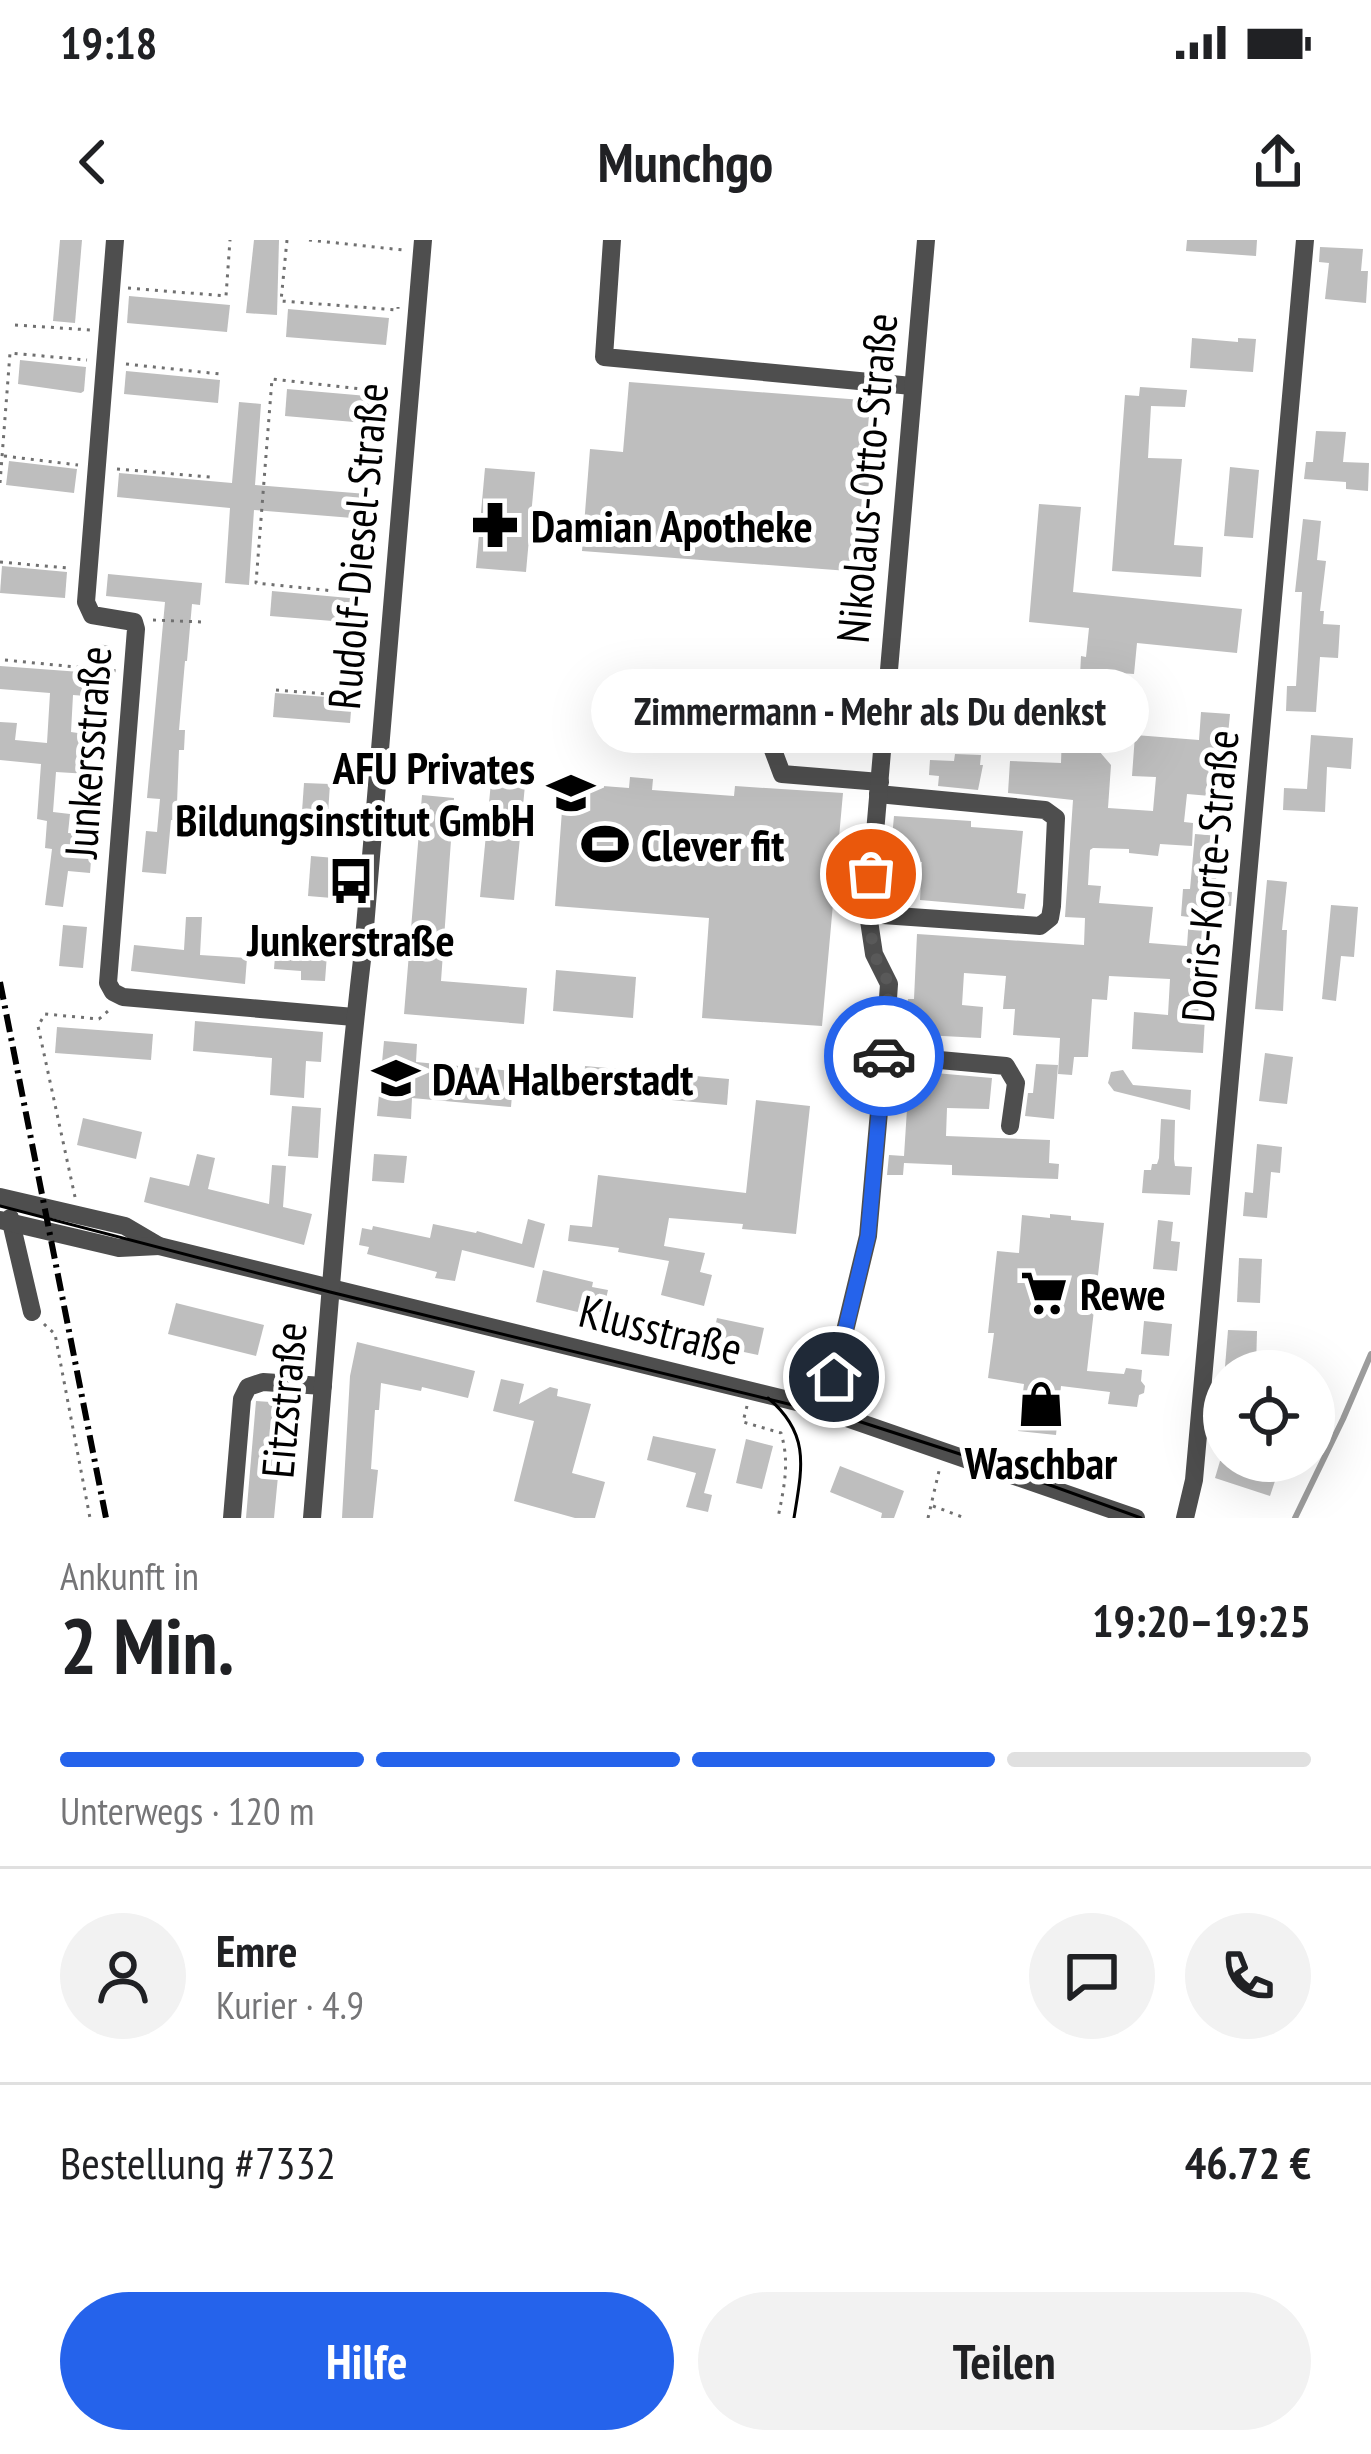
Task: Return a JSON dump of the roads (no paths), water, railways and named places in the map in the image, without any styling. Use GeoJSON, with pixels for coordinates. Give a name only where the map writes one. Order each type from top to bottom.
{"type":"FeatureCollection","features":[{"type":"Feature","properties":{"kind":"street","name":"Junkersstraße"},"geometry":{"type":"LineString","coordinates":[[115,240],[86,602],[92,615],[127,619],[136,629],[109,983],[123,997],[354,1016]]}},
{"type":"Feature","properties":{"kind":"street","name":"Rudolf-Diesel-Straße"},"geometry":{"type":"LineString","coordinates":[[330,1288],[423,240]]}},
{"type":"Feature","properties":{"kind":"street"},"geometry":{"type":"LineString","coordinates":[[612,240],[604,357],[913,386]]}},
{"type":"Feature","properties":{"kind":"street","name":"Nikolaus-Otto-Straße"},"geometry":{"type":"LineString","coordinates":[[830,1412],[839,1351],[868,1236],[884,1055],[889,984],[874,954],[868,914],[926,240]]}},
{"type":"Feature","properties":{"kind":"street","name":"Doris-Korte-Straße"},"geometry":{"type":"LineString","coordinates":[[1185,1518],[1194,1480],[1305,240]]}},
{"type":"Feature","properties":{"kind":"street"},"geometry":{"type":"LineString","coordinates":[[773,750],[782,773],[1045,810],[1056,818],[1050,919],[1040,926],[868,914]]}},
{"type":"Feature","properties":{"kind":"street"},"geometry":{"type":"LineString","coordinates":[[884,1055],[1006,1066],[1016,1083],[1010,1126]]}},
{"type":"Feature","properties":{"kind":"street"},"geometry":{"type":"LineString","coordinates":[[0,1197],[32,1312]]}},
{"type":"Feature","properties":{"kind":"street","name":"Klusstraße"},"geometry":{"type":"LineString","coordinates":[[0,1197],[124,1226],[159,1246],[830,1412],[1136,1518]]}},
{"type":"Feature","properties":{"kind":"street","name":"Klusstraße"},"geometry":{"type":"LineString","coordinates":[[6,1222],[119,1248],[159,1246]]}},
{"type":"Feature","properties":{"kind":"street","name":"Eitzstraße"},"geometry":{"type":"LineString","coordinates":[[312,1518],[330,1288]]}},
{"type":"Feature","properties":{"kind":"street"},"geometry":{"type":"LineString","coordinates":[[232,1518],[242,1399],[248,1387],[262,1382],[323,1386]]}},
{"type":"Feature","properties":{"kind":"waterway"},"geometry":{"type":"LineString","coordinates":[[1295,1518],[1371,1354]]}},
{"type":"Feature","properties":{"kind":"tram line"},"geometry":{"type":"LineString","coordinates":[[0,1206],[330,1292],[830,1412],[1141,1518]]}},
{"type":"Feature","properties":{"kind":"tram line"},"geometry":{"type":"LineString","coordinates":[[768,1398],[782,1411],[797,1439],[801,1468],[794,1518]]}},
{"type":"Feature","properties":{"kind":"railway"},"geometry":{"type":"LineString","coordinates":[[0,982],[106,1518]]}},
{"type":"Feature","properties":{"kind":"place","name":"Damian Apotheke"},"geometry":{"type":"Point","coordinates":[495,525]}},
{"type":"Feature","properties":{"kind":"place","name":"AFU Privates Bildungsinstitut GmbH"},"geometry":{"type":"Point","coordinates":[571,793]}},
{"type":"Feature","properties":{"kind":"place","name":"Clever fit"},"geometry":{"type":"Point","coordinates":[605,844]}},
{"type":"Feature","properties":{"kind":"place","name":"Zimmermann - Mehr als Du denkst"},"geometry":{"type":"Point","coordinates":[871,874]}},
{"type":"Feature","properties":{"kind":"place","name":"Junkerstraße"},"geometry":{"type":"Point","coordinates":[351,881]}},
{"type":"Feature","properties":{"kind":"place","name":"DAA Halberstadt"},"geometry":{"type":"Point","coordinates":[396,1078]}},
{"type":"Feature","properties":{"kind":"place","name":"Rewe"},"geometry":{"type":"Point","coordinates":[1044,1293]}},
{"type":"Feature","properties":{"kind":"place","name":"Waschbar"},"geometry":{"type":"Point","coordinates":[1041,1404]}}]}
